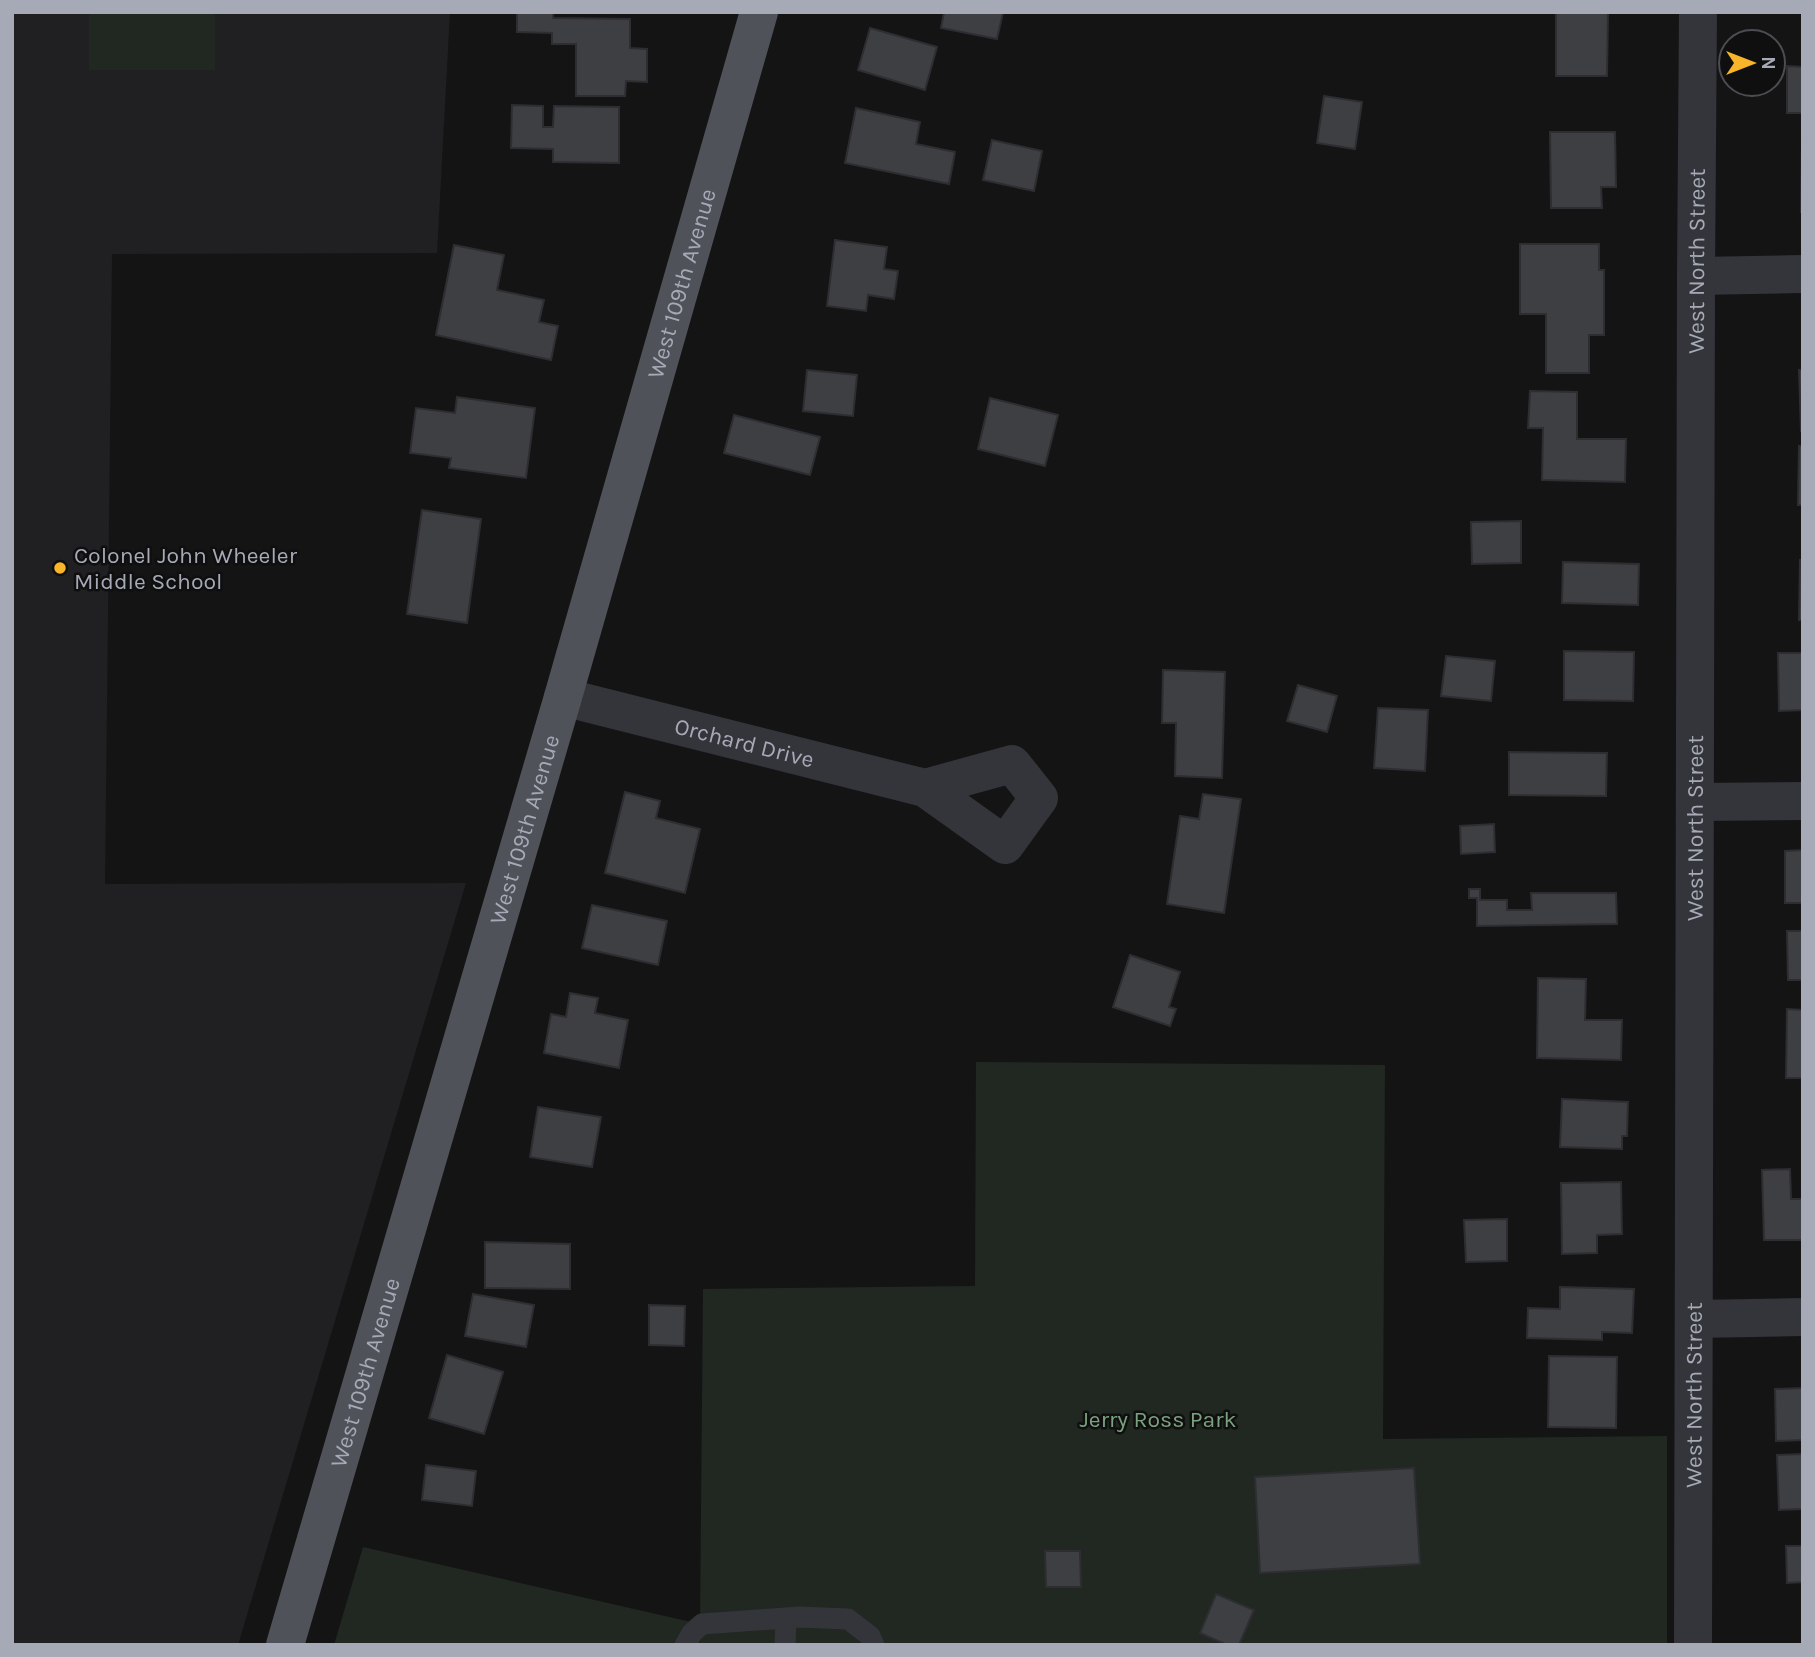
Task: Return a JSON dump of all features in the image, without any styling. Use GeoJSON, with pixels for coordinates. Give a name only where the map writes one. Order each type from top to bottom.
{"type":"FeatureCollection","features":[{"type":"Feature","properties":{"kind":"main road","name":"West 109th Avenue"},"geometry":{"type":"LineString","coordinates":[[285,1645],[563,697],[759,12]]}},
{"type":"Feature","properties":{"kind":"street","name":"West North Street"},"geometry":{"type":"LineString","coordinates":[[1693,1645],[1698,12]]}},
{"type":"Feature","properties":{"kind":"street"},"geometry":{"type":"LineString","coordinates":[[1696,276],[1803,274]]}},
{"type":"Feature","properties":{"kind":"street","name":"Orchard Drive"},"geometry":{"type":"LineString","coordinates":[[563,697],[925,788]]}},
{"type":"Feature","properties":{"kind":"street"},"geometry":{"type":"LineString","coordinates":[[1695,802],[1803,801]]}},
{"type":"Feature","properties":{"kind":"street"},"geometry":{"type":"LineString","coordinates":[[1695,1319],[1803,1317]]}},
{"type":"Feature","properties":{"kind":"lane"},"geometry":{"type":"LineString","coordinates":[[785,1645],[786,1618]]}},
{"type":"Feature","properties":{"kind":"lane"},"geometry":{"type":"LineString","coordinates":[[685,1645],[692,1633],[702,1624],[786,1618],[848,1619],[870,1636],[874,1645]]}},
{"type":"Feature","properties":{"kind":"shaded area","name":"Colonel John Wheeler Middle School"},"geometry":{"type":"Polygon","coordinates":[[[12,12],[450,12],[437,253],[112,254],[105,884],[466,883],[238,1645],[12,1645],[12,12]]]}},
{"type":"Feature","properties":{"kind":"green space"},"geometry":{"type":"Polygon","coordinates":[[[89,12],[215,12],[215,70],[89,70],[89,12]]]}},
{"type":"Feature","properties":{"kind":"green space","name":"Jerry Ross Park"},"geometry":{"type":"Polygon","coordinates":[[[976,1062],[1385,1065],[1383,1439],[1667,1436],[1667,1645],[334,1645],[363,1547],[700,1624],[703,1289],[975,1286],[976,1062]]]}},
{"type":"Feature","properties":{"kind":"building"},"geometry":{"type":"Polygon","coordinates":[[[517,12],[553,12],[553,18],[630,19],[630,48],[647,49],[647,82],[626,81],[625,96],[576,96],[576,44],[552,44],[552,33],[517,32],[517,12]]]}},
{"type":"Feature","properties":{"kind":"building"},"geometry":{"type":"Polygon","coordinates":[[[944,12],[1003,12],[997,39],[941,28],[944,12]]]}},
{"type":"Feature","properties":{"kind":"building"},"geometry":{"type":"Polygon","coordinates":[[[1556,12],[1608,12],[1607,76],[1556,76],[1556,12]]]}},
{"type":"Feature","properties":{"kind":"building"},"geometry":{"type":"Polygon","coordinates":[[[870,28],[937,47],[925,90],[858,70],[870,28]]]}},
{"type":"Feature","properties":{"kind":"building"},"geometry":{"type":"Polygon","coordinates":[[[1787,66],[1803,67],[1803,113],[1787,113],[1787,66]]]}},
{"type":"Feature","properties":{"kind":"building"},"geometry":{"type":"Polygon","coordinates":[[[1324,96],[1362,102],[1355,149],[1317,143],[1324,96]]]}},
{"type":"Feature","properties":{"kind":"building"},"geometry":{"type":"Polygon","coordinates":[[[512,105],[543,106],[543,127],[553,127],[554,106],[619,107],[619,163],[553,162],[553,149],[511,148],[512,105]]]}},
{"type":"Feature","properties":{"kind":"building"},"geometry":{"type":"Polygon","coordinates":[[[856,108],[920,122],[916,144],[955,152],[949,184],[845,163],[856,108]]]}},
{"type":"Feature","properties":{"kind":"building"},"geometry":{"type":"Polygon","coordinates":[[[1550,132],[1615,132],[1616,187],[1601,187],[1602,208],[1551,208],[1550,132]]]}},
{"type":"Feature","properties":{"kind":"building"},"geometry":{"type":"Polygon","coordinates":[[[992,140],[1042,151],[1034,191],[983,180],[992,140]]]}},
{"type":"Feature","properties":{"kind":"building"},"geometry":{"type":"Polygon","coordinates":[[[1802,142],[1803,212],[1801,212],[1802,142]]]}},
{"type":"Feature","properties":{"kind":"building"},"geometry":{"type":"Polygon","coordinates":[[[835,240],[887,247],[884,269],[898,271],[894,299],[868,295],[866,311],[827,306],[835,240]]]}},
{"type":"Feature","properties":{"kind":"building"},"geometry":{"type":"Polygon","coordinates":[[[1520,244],[1599,244],[1599,270],[1604,270],[1604,335],[1589,335],[1589,373],[1546,373],[1546,314],[1520,314],[1520,244]]]}},
{"type":"Feature","properties":{"kind":"building"},"geometry":{"type":"Polygon","coordinates":[[[454,245],[504,255],[497,290],[544,300],[539,322],[558,326],[551,360],[436,335],[454,245]]]}},
{"type":"Feature","properties":{"kind":"building"},"geometry":{"type":"Polygon","coordinates":[[[807,370],[857,375],[853,416],[803,411],[807,370]]]}},
{"type":"Feature","properties":{"kind":"building"},"geometry":{"type":"Polygon","coordinates":[[[1799,370],[1803,370],[1803,431],[1801,431],[1799,370]]]}},
{"type":"Feature","properties":{"kind":"building"},"geometry":{"type":"Polygon","coordinates":[[[1530,391],[1577,392],[1577,439],[1626,439],[1625,482],[1542,480],[1543,428],[1528,428],[1530,391]]]}},
{"type":"Feature","properties":{"kind":"building"},"geometry":{"type":"Polygon","coordinates":[[[457,397],[535,408],[526,478],[449,468],[451,458],[410,453],[416,408],[455,413],[457,397]]]}},
{"type":"Feature","properties":{"kind":"building"},"geometry":{"type":"Polygon","coordinates":[[[990,398],[1058,415],[1045,466],[978,449],[990,398]]]}},
{"type":"Feature","properties":{"kind":"building"},"geometry":{"type":"Polygon","coordinates":[[[734,415],[820,437],[810,475],[724,453],[734,415]]]}},
{"type":"Feature","properties":{"kind":"building"},"geometry":{"type":"Polygon","coordinates":[[[1799,446],[1803,446],[1803,505],[1798,505],[1799,446]]]}},
{"type":"Feature","properties":{"kind":"building"},"geometry":{"type":"Polygon","coordinates":[[[422,510],[481,519],[467,623],[407,614],[422,510]]]}},
{"type":"Feature","properties":{"kind":"building"},"geometry":{"type":"Polygon","coordinates":[[[1521,521],[1521,563],[1472,564],[1471,522],[1521,521]]]}},
{"type":"Feature","properties":{"kind":"building"},"geometry":{"type":"Polygon","coordinates":[[[1800,560],[1803,560],[1803,620],[1799,620],[1800,560]]]}},
{"type":"Feature","properties":{"kind":"building"},"geometry":{"type":"Polygon","coordinates":[[[1563,562],[1639,564],[1638,605],[1562,603],[1563,562]]]}},
{"type":"Feature","properties":{"kind":"building"},"geometry":{"type":"Polygon","coordinates":[[[1564,651],[1634,652],[1633,701],[1564,700],[1564,651]]]}},
{"type":"Feature","properties":{"kind":"building"},"geometry":{"type":"Polygon","coordinates":[[[1778,653],[1803,653],[1803,710],[1779,711],[1778,653]]]}},
{"type":"Feature","properties":{"kind":"building"},"geometry":{"type":"Polygon","coordinates":[[[1446,656],[1495,661],[1491,701],[1441,696],[1446,656]]]}},
{"type":"Feature","properties":{"kind":"building"},"geometry":{"type":"Polygon","coordinates":[[[1163,670],[1225,672],[1222,778],[1175,776],[1176,723],[1162,723],[1163,670]]]}},
{"type":"Feature","properties":{"kind":"building"},"geometry":{"type":"Polygon","coordinates":[[[1298,685],[1337,696],[1327,732],[1287,721],[1298,685]]]}},
{"type":"Feature","properties":{"kind":"building"},"geometry":{"type":"Polygon","coordinates":[[[1378,708],[1428,710],[1425,771],[1374,768],[1378,708]]]}},
{"type":"Feature","properties":{"kind":"building"},"geometry":{"type":"Polygon","coordinates":[[[1509,752],[1607,753],[1606,796],[1509,795],[1509,752]]]}},
{"type":"Feature","properties":{"kind":"building"},"geometry":{"type":"Polygon","coordinates":[[[625,792],[660,801],[656,818],[700,829],[685,893],[605,873],[625,792]]]}},
{"type":"Feature","properties":{"kind":"building"},"geometry":{"type":"Polygon","coordinates":[[[1203,794],[1241,799],[1224,913],[1167,904],[1180,816],[1199,819],[1203,794]]]}},
{"type":"Feature","properties":{"kind":"building"},"geometry":{"type":"Polygon","coordinates":[[[1494,824],[1495,852],[1461,854],[1460,826],[1494,824]]]}},
{"type":"Feature","properties":{"kind":"building"},"geometry":{"type":"Polygon","coordinates":[[[1803,850],[1803,903],[1785,903],[1785,851],[1803,850]]]}},
{"type":"Feature","properties":{"kind":"building"},"geometry":{"type":"Polygon","coordinates":[[[1469,889],[1480,889],[1480,900],[1507,900],[1507,910],[1532,910],[1531,893],[1616,893],[1617,924],[1477,926],[1477,898],[1469,898],[1469,889]]]}},
{"type":"Feature","properties":{"kind":"building"},"geometry":{"type":"Polygon","coordinates":[[[592,905],[667,921],[658,965],[582,948],[592,905]]]}},
{"type":"Feature","properties":{"kind":"building"},"geometry":{"type":"Polygon","coordinates":[[[1787,931],[1803,931],[1803,980],[1788,980],[1787,931]]]}},
{"type":"Feature","properties":{"kind":"building"},"geometry":{"type":"Polygon","coordinates":[[[1130,955],[1180,972],[1169,1007],[1176,1009],[1170,1026],[1113,1007],[1130,955]]]}},
{"type":"Feature","properties":{"kind":"building"},"geometry":{"type":"Polygon","coordinates":[[[1538,978],[1586,979],[1585,1020],[1622,1020],[1621,1060],[1537,1058],[1538,978]]]}},
{"type":"Feature","properties":{"kind":"building"},"geometry":{"type":"Polygon","coordinates":[[[570,993],[598,998],[595,1013],[628,1020],[619,1068],[544,1053],[551,1014],[566,1017],[570,993]]]}},
{"type":"Feature","properties":{"kind":"building"},"geometry":{"type":"Polygon","coordinates":[[[1787,1009],[1803,1010],[1803,1078],[1786,1078],[1787,1009]]]}},
{"type":"Feature","properties":{"kind":"building"},"geometry":{"type":"Polygon","coordinates":[[[1562,1099],[1628,1102],[1627,1136],[1622,1136],[1622,1149],[1560,1147],[1562,1099]]]}},
{"type":"Feature","properties":{"kind":"building"},"geometry":{"type":"Polygon","coordinates":[[[538,1107],[601,1117],[592,1167],[530,1157],[538,1107]]]}},
{"type":"Feature","properties":{"kind":"building"},"geometry":{"type":"Polygon","coordinates":[[[1790,1169],[1791,1199],[1803,1199],[1803,1240],[1764,1240],[1762,1170],[1790,1169]]]}},
{"type":"Feature","properties":{"kind":"building"},"geometry":{"type":"Polygon","coordinates":[[[1621,1182],[1622,1234],[1597,1235],[1597,1253],[1562,1254],[1561,1183],[1621,1182]]]}},
{"type":"Feature","properties":{"kind":"building"},"geometry":{"type":"Polygon","coordinates":[[[1507,1219],[1507,1261],[1466,1262],[1464,1220],[1507,1219]]]}},
{"type":"Feature","properties":{"kind":"building"},"geometry":{"type":"Polygon","coordinates":[[[485,1242],[570,1244],[570,1289],[485,1288],[485,1242]]]}},
{"type":"Feature","properties":{"kind":"building"},"geometry":{"type":"Polygon","coordinates":[[[1560,1287],[1634,1289],[1632,1333],[1602,1332],[1602,1340],[1527,1338],[1528,1308],[1560,1309],[1560,1287]]]}},
{"type":"Feature","properties":{"kind":"building"},"geometry":{"type":"Polygon","coordinates":[[[473,1294],[534,1305],[526,1347],[465,1336],[473,1294]]]}},
{"type":"Feature","properties":{"kind":"building"},"geometry":{"type":"Polygon","coordinates":[[[649,1305],[685,1306],[684,1346],[649,1345],[649,1305]]]}},
{"type":"Feature","properties":{"kind":"building"},"geometry":{"type":"Polygon","coordinates":[[[447,1355],[503,1372],[484,1434],[429,1418],[447,1355]]]}},
{"type":"Feature","properties":{"kind":"building"},"geometry":{"type":"Polygon","coordinates":[[[1549,1356],[1617,1357],[1616,1428],[1548,1427],[1549,1356]]]}},
{"type":"Feature","properties":{"kind":"building"},"geometry":{"type":"Polygon","coordinates":[[[1803,1388],[1803,1440],[1776,1441],[1775,1389],[1803,1388]]]}},
{"type":"Feature","properties":{"kind":"building"},"geometry":{"type":"Polygon","coordinates":[[[1803,1454],[1803,1509],[1779,1510],[1777,1455],[1803,1454]]]}},
{"type":"Feature","properties":{"kind":"building"},"geometry":{"type":"Polygon","coordinates":[[[426,1465],[476,1471],[472,1506],[422,1500],[426,1465]]]}},
{"type":"Feature","properties":{"kind":"building"},"geometry":{"type":"Polygon","coordinates":[[[1414,1468],[1420,1564],[1260,1573],[1255,1477],[1414,1468]]]}},
{"type":"Feature","properties":{"kind":"building"},"geometry":{"type":"Polygon","coordinates":[[[1786,1546],[1803,1546],[1803,1582],[1787,1583],[1786,1546]]]}},
{"type":"Feature","properties":{"kind":"building"},"geometry":{"type":"Polygon","coordinates":[[[1045,1551],[1080,1551],[1081,1587],[1046,1587],[1045,1551]]]}},
{"type":"Feature","properties":{"kind":"building"},"geometry":{"type":"Polygon","coordinates":[[[1216,1594],[1254,1610],[1239,1645],[1227,1645],[1200,1633],[1216,1594]]]}},
{"type":"Feature","properties":{"kind":"place","name":"Colonel John Wheeler Middle School"},"geometry":{"type":"Point","coordinates":[60,568]}}]}
